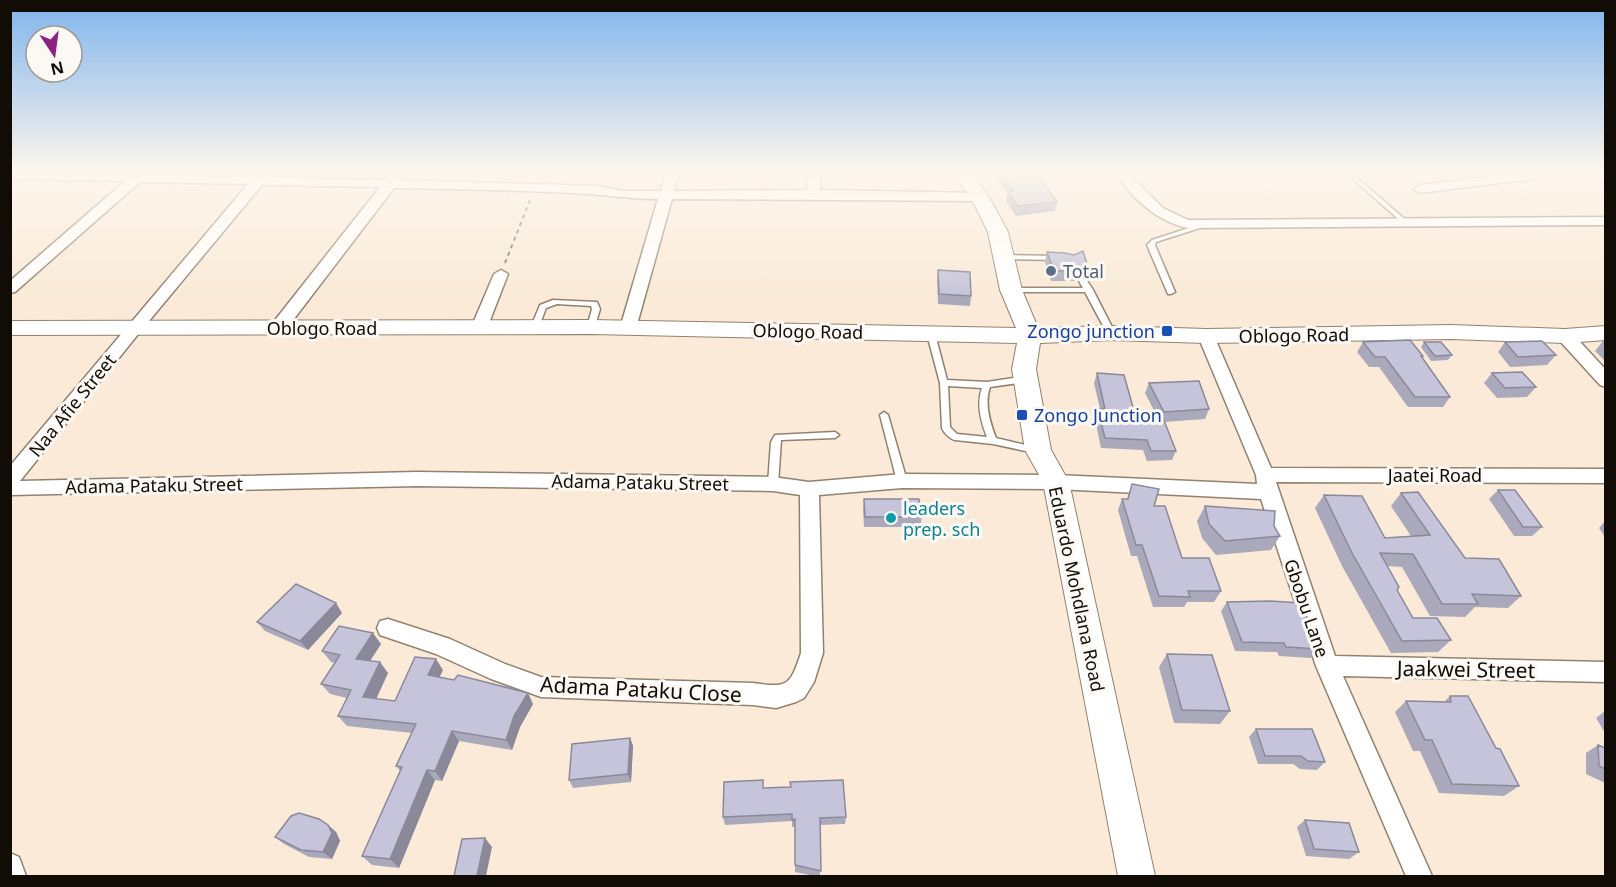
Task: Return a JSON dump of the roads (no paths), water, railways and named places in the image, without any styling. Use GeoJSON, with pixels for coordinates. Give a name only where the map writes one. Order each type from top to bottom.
{"type":"FeatureCollection","features":[{"type":"Feature","properties":{"kind":"main road","name":"Eduardo Mohdlana Road"},"geometry":{"type":"LineString","coordinates":[[989,215],[998,232],[1011,290],[1029,336],[1024,369],[1038,450],[1056,482],[1137,876]]}},
{"type":"Feature","properties":{"kind":"main road","name":"Oblogo Road"},"geometry":{"type":"LineString","coordinates":[[10,328],[591,327],[1029,336],[1111,333],[1206,336],[1451,332],[1565,336],[1605,333]]}},
{"type":"Feature","properties":{"kind":"street"},"geometry":{"type":"LineString","coordinates":[[10,289],[94,215]]}},
{"type":"Feature","properties":{"kind":"street","name":"Naa Afie Street"},"geometry":{"type":"LineString","coordinates":[[10,480],[229,215]]}},
{"type":"Feature","properties":{"kind":"street"},"geometry":{"type":"LineString","coordinates":[[279,328],[365,215]]}},
{"type":"Feature","properties":{"kind":"street"},"geometry":{"type":"LineString","coordinates":[[628,328],[660,215]]}},
{"type":"Feature","properties":{"kind":"street"},"geometry":{"type":"LineString","coordinates":[[1162,215],[1175,221],[1204,225],[1605,221]]}},
{"type":"Feature","properties":{"kind":"street"},"geometry":{"type":"LineString","coordinates":[[478,328],[501,274]]}},
{"type":"Feature","properties":{"kind":"street","name":"Gbobu Lane"},"geometry":{"type":"LineString","coordinates":[[1206,336],[1267,483],[1327,666],[1419,876]]}},
{"type":"Feature","properties":{"kind":"street"},"geometry":{"type":"LineString","coordinates":[[1565,336],[1605,381]]}},
{"type":"Feature","properties":{"kind":"street","name":"Jaatei Road"},"geometry":{"type":"LineString","coordinates":[[1267,483],[1605,476]]}},
{"type":"Feature","properties":{"kind":"street","name":"Adama Pataku Street"},"geometry":{"type":"LineString","coordinates":[[10,488],[417,479],[773,484],[809,489],[902,481],[1267,483]]}},
{"type":"Feature","properties":{"kind":"street","name":"Adama Pataku Close"},"geometry":{"type":"LineString","coordinates":[[388,628],[442,646],[499,672],[541,687],[753,694],[776,697],[796,691],[803,682],[812,653],[809,489]]}},
{"type":"Feature","properties":{"kind":"street","name":"Jaakwei Street"},"geometry":{"type":"LineString","coordinates":[[1327,666],[1605,672]]}},
{"type":"Feature","properties":{"kind":"street"},"geometry":{"type":"LineString","coordinates":[[10,866],[13,876]]}},
{"type":"Feature","properties":{"kind":"lane"},"geometry":{"type":"LineString","coordinates":[[1397,215],[1406,223]]}},
{"type":"Feature","properties":{"kind":"lane"},"geometry":{"type":"LineString","coordinates":[[1171,292],[1151,245],[1154,241],[1204,225]]}},
{"type":"Feature","properties":{"kind":"lane"},"geometry":{"type":"LineString","coordinates":[[1005,257],[1064,258]]}},
{"type":"Feature","properties":{"kind":"lane"},"geometry":{"type":"LineString","coordinates":[[1083,281],[1111,333]]}},
{"type":"Feature","properties":{"kind":"lane"},"geometry":{"type":"LineString","coordinates":[[1011,290],[1089,290]]}},
{"type":"Feature","properties":{"kind":"lane"},"geometry":{"type":"LineString","coordinates":[[931,334],[944,383],[946,428],[949,433],[955,437],[993,441],[1038,450]]}},
{"type":"Feature","properties":{"kind":"lane"},"geometry":{"type":"LineString","coordinates":[[944,383],[987,385],[1026,380]]}},
{"type":"Feature","properties":{"kind":"lane"},"geometry":{"type":"LineString","coordinates":[[987,385],[983,391],[986,425],[993,441]]}},
{"type":"Feature","properties":{"kind":"lane"},"geometry":{"type":"LineString","coordinates":[[884,416],[902,481]]}},
{"type":"Feature","properties":{"kind":"lane"},"geometry":{"type":"LineString","coordinates":[[773,484],[775,442],[778,437],[835,435]]}},
{"type":"Feature","properties":{"kind":"place","name":"Total"},"geometry":{"type":"Point","coordinates":[1051,271]}},
{"type":"Feature","properties":{"kind":"place","name":"Zongo junction"},"geometry":{"type":"Point","coordinates":[1167,331]}},
{"type":"Feature","properties":{"kind":"place","name":"Zongo Junction"},"geometry":{"type":"Point","coordinates":[1022,415]}},
{"type":"Feature","properties":{"kind":"place","name":"leaders prep. sch"},"geometry":{"type":"Point","coordinates":[891,518]}}]}
